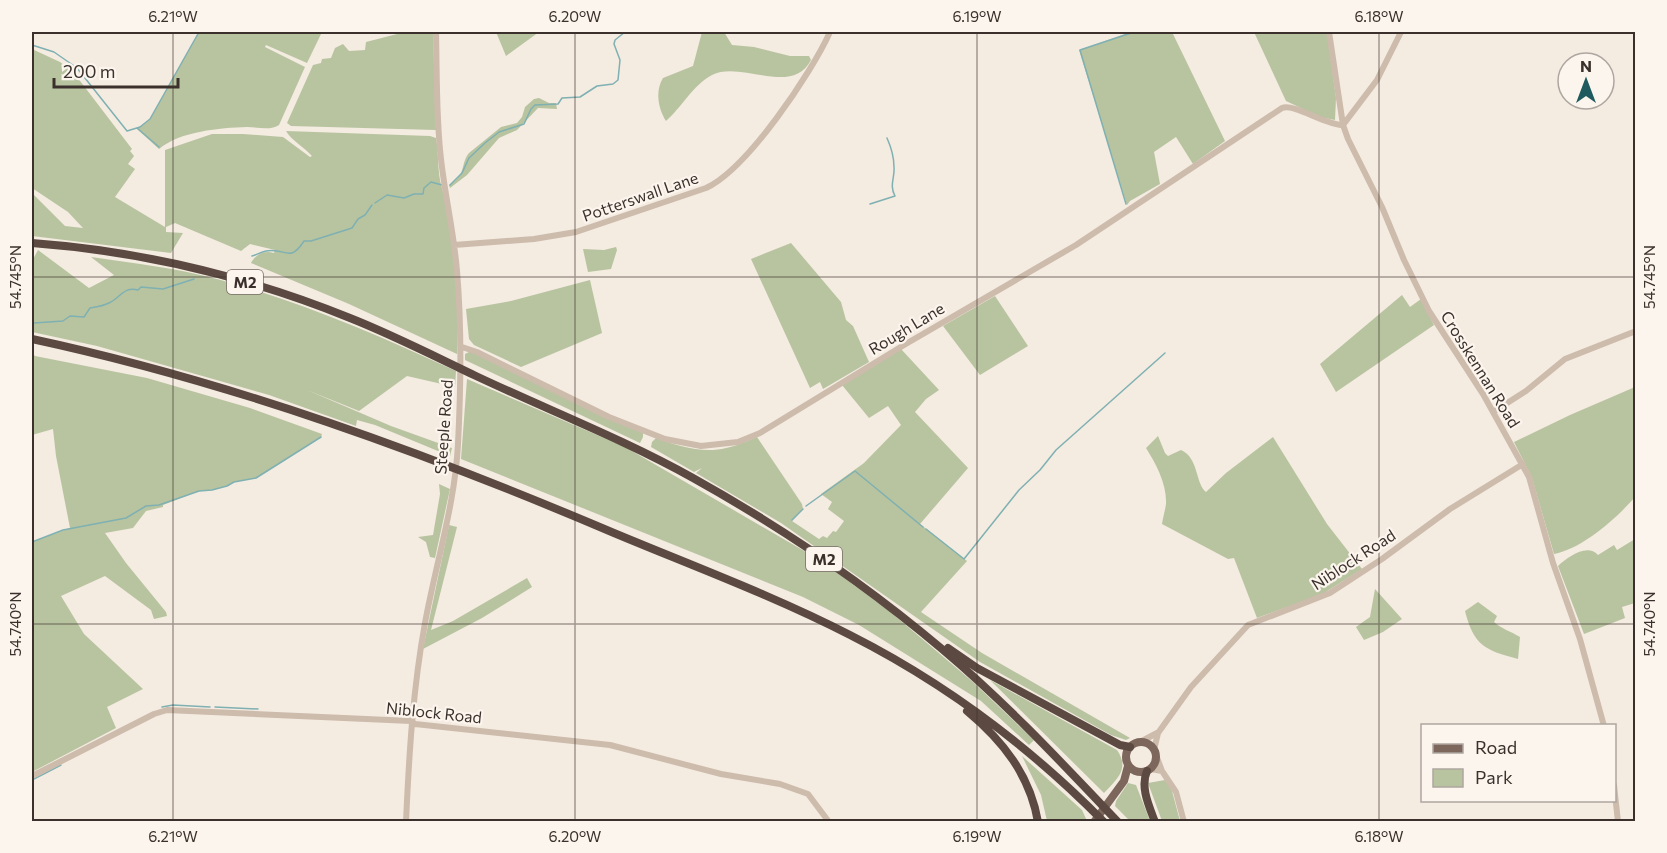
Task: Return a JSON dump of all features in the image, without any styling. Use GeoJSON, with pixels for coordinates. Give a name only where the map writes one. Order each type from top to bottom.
{"type":"FeatureCollection","features":[{"type":"Feature","properties":{"kind":"highway","name":"M2"},"geometry":{"type":"LineString","coordinates":[[32,243],[126,254],[185,266],[250,283],[349,317],[622,442],[707,486],[809,548],[906,619],[1023,724],[1118,822]]}},
{"type":"Feature","properties":{"kind":"highway"},"geometry":{"type":"LineString","coordinates":[[32,339],[130,362],[237,393],[435,461],[809,615],[850,634],[913,669],[950,693],[1007,734],[1048,768],[1104,822]]}},
{"type":"Feature","properties":{"kind":"highway"},"geometry":{"type":"LineString","coordinates":[[906,619],[977,668],[1120,745],[1130,747]]}},
{"type":"Feature","properties":{"kind":"highway"},"geometry":{"type":"LineString","coordinates":[[913,669],[977,719],[1008,751],[1024,776],[1034,802],[1038,822]]}},
{"type":"Feature","properties":{"kind":"highway"},"geometry":{"type":"LineString","coordinates":[[1146,771],[1144,790],[1155,822]]}},
{"type":"Feature","properties":{"kind":"main road"},"geometry":{"type":"LineString","coordinates":[[1094,822],[1124,781],[1128,766],[1126,756],[1130,747],[1140,742],[1148,744],[1155,752],[1154,765],[1124,781]]}},
{"type":"Feature","properties":{"kind":"main road"},"geometry":{"type":"LineString","coordinates":[[1128,766],[1146,771]]}},
{"type":"Feature","properties":{"kind":"street","name":"Steeple Road"},"geometry":{"type":"LineString","coordinates":[[406,822],[412,722],[423,633],[448,519],[456,465],[462,347],[454,245],[441,156],[436,32]]}},
{"type":"Feature","properties":{"kind":"street","name":"Potterswall Lane"},"geometry":{"type":"LineString","coordinates":[[454,245],[534,239],[576,232],[717,183],[732,170],[778,116],[818,57],[830,32]]}},
{"type":"Feature","properties":{"kind":"street","name":"Crosskennan Road"},"geometry":{"type":"LineString","coordinates":[[1329,32],[1343,125],[1348,139],[1429,311],[1523,464],[1536,496],[1553,563],[1580,639],[1603,724]]}},
{"type":"Feature","properties":{"kind":"street"},"geometry":{"type":"LineString","coordinates":[[1343,125],[1377,80],[1401,32]]}},
{"type":"Feature","properties":{"kind":"street","name":"Rough Lane"},"geometry":{"type":"LineString","coordinates":[[462,347],[477,352],[609,417],[665,439],[701,446],[732,443],[760,433],[904,345],[1076,245],[1282,108],[1291,106],[1320,119],[1343,125]]}},
{"type":"Feature","properties":{"kind":"street"},"geometry":{"type":"LineString","coordinates":[[1493,412],[1526,391],[1565,359],[1635,331]]}},
{"type":"Feature","properties":{"kind":"street","name":"Niblock Road"},"geometry":{"type":"LineString","coordinates":[[1140,742],[1158,733],[1203,672],[1248,625],[1330,594],[1450,509],[1523,464]]}},
{"type":"Feature","properties":{"kind":"street","name":"Niblock Road"},"geometry":{"type":"LineString","coordinates":[[32,776],[154,714],[167,710],[411,720],[412,722],[610,745],[721,774],[780,784],[808,794],[829,822]]}},
{"type":"Feature","properties":{"kind":"street","name":"Niblock Road"},"geometry":{"type":"LineString","coordinates":[[1155,752],[1158,733]]}},
{"type":"Feature","properties":{"kind":"street"},"geometry":{"type":"LineString","coordinates":[[1155,752],[1162,771],[1176,792],[1184,822]]}},
{"type":"Feature","properties":{"kind":"street"},"geometry":{"type":"LineString","coordinates":[[1146,771],[1162,771]]}},
{"type":"Feature","properties":{"kind":"street"},"geometry":{"type":"LineString","coordinates":[[1616,802],[1618,822]]}},
{"type":"Feature","properties":{"kind":"green space"},"geometry":{"type":"Polygon","coordinates":[[[199,32],[322,32],[307,63],[266,45],[265,47],[305,67],[279,125],[268,128],[236,127],[189,134],[159,149],[137,129],[150,119],[199,32]]]}},
{"type":"Feature","properties":{"kind":"green space"},"geometry":{"type":"Polygon","coordinates":[[[405,32],[433,32],[436,130],[291,126],[287,123],[313,65],[321,63],[322,59],[331,58],[335,48],[343,44],[349,51],[365,50],[366,42],[405,32]]]}},
{"type":"Feature","properties":{"kind":"green space"},"geometry":{"type":"Polygon","coordinates":[[[496,32],[539,32],[506,56],[496,32]]]}},
{"type":"Feature","properties":{"kind":"green space"},"geometry":{"type":"Polygon","coordinates":[[[702,32],[724,32],[732,45],[754,47],[790,56],[809,56],[811,60],[802,71],[792,76],[765,76],[737,72],[712,75],[693,90],[666,121],[658,100],[663,78],[693,66],[702,32]]]}},
{"type":"Feature","properties":{"kind":"green space"},"geometry":{"type":"Polygon","coordinates":[[[1131,32],[1172,32],[1225,141],[1193,164],[1176,137],[1154,152],[1160,184],[1127,205],[1079,50],[1131,32]]]}},
{"type":"Feature","properties":{"kind":"green space"},"geometry":{"type":"Polygon","coordinates":[[[1254,32],[1327,32],[1336,98],[1335,120],[1320,117],[1286,101],[1254,32]]]}},
{"type":"Feature","properties":{"kind":"green space"},"geometry":{"type":"Polygon","coordinates":[[[32,49],[60,62],[74,73],[132,149],[130,151],[134,156],[128,164],[135,169],[115,197],[165,227],[165,150],[212,134],[283,137],[310,157],[312,156],[286,131],[436,138],[439,176],[451,227],[457,292],[457,354],[349,304],[251,263],[255,257],[267,252],[274,253],[275,250],[250,244],[241,251],[175,223],[166,227],[166,232],[183,233],[171,253],[32,236],[32,193],[65,226],[83,228],[68,212],[32,188],[32,49]]]}},
{"type":"Feature","properties":{"kind":"green space"},"geometry":{"type":"Polygon","coordinates":[[[539,98],[549,103],[556,103],[557,109],[538,108],[517,130],[499,138],[467,175],[450,188],[449,185],[461,173],[469,153],[501,127],[517,123],[525,107],[534,99],[539,98]]]}},
{"type":"Feature","properties":{"kind":"green space"},"geometry":{"type":"Polygon","coordinates":[[[791,243],[841,302],[846,320],[853,326],[869,362],[823,389],[820,382],[810,388],[751,259],[791,243]]]}},
{"type":"Feature","properties":{"kind":"green space"},"geometry":{"type":"Polygon","coordinates":[[[616,247],[611,269],[588,272],[583,249],[604,250],[616,247]]]}},
{"type":"Feature","properties":{"kind":"green space"},"geometry":{"type":"Polygon","coordinates":[[[38,250],[89,288],[114,275],[91,257],[202,275],[309,308],[456,371],[455,387],[407,376],[359,411],[307,390],[391,426],[452,448],[450,456],[375,425],[357,420],[356,426],[269,395],[97,346],[32,332],[32,261],[38,250]]]}},
{"type":"Feature","properties":{"kind":"green space"},"geometry":{"type":"Polygon","coordinates":[[[590,280],[602,333],[521,367],[474,345],[469,339],[466,309],[511,301],[590,280]]]}},
{"type":"Feature","properties":{"kind":"green space"},"geometry":{"type":"Polygon","coordinates":[[[1402,295],[1410,307],[1421,299],[1434,325],[1336,392],[1320,364],[1402,295]]]}},
{"type":"Feature","properties":{"kind":"green space"},"geometry":{"type":"Polygon","coordinates":[[[995,296],[1028,346],[980,375],[943,326],[995,296]]]}},
{"type":"Feature","properties":{"kind":"green space"},"geometry":{"type":"Polygon","coordinates":[[[901,349],[939,390],[926,399],[915,412],[968,468],[920,524],[967,561],[921,612],[982,653],[1130,738],[1126,740],[1111,735],[980,662],[781,523],[696,473],[702,468],[694,472],[651,447],[656,438],[691,448],[717,450],[757,437],[802,504],[803,509],[792,521],[819,539],[823,536],[827,538],[833,531],[836,532],[844,521],[828,509],[832,502],[821,494],[864,463],[901,425],[888,406],[869,418],[842,385],[901,349]]]}},
{"type":"Feature","properties":{"kind":"green space"},"geometry":{"type":"Polygon","coordinates":[[[471,351],[643,433],[640,443],[465,360],[465,354],[471,351]]]}},
{"type":"Feature","properties":{"kind":"green space"},"geometry":{"type":"Polygon","coordinates":[[[32,353],[35,356],[147,378],[250,408],[322,434],[321,437],[256,478],[234,482],[212,490],[199,491],[163,505],[163,507],[146,511],[133,528],[105,533],[167,616],[154,619],[151,610],[105,576],[61,596],[84,634],[143,689],[107,707],[116,728],[32,772],[32,542],[70,528],[53,429],[32,435],[32,353]]]}},
{"type":"Feature","properties":{"kind":"green space"},"geometry":{"type":"Polygon","coordinates":[[[467,379],[625,447],[818,559],[888,610],[973,682],[1034,740],[1029,745],[981,701],[859,625],[803,597],[461,459],[467,379]]]}},
{"type":"Feature","properties":{"kind":"green space"},"geometry":{"type":"Polygon","coordinates":[[[1635,387],[1635,497],[1609,523],[1587,539],[1565,551],[1554,554],[1532,478],[1514,442],[1635,387]]]}},
{"type":"Feature","properties":{"kind":"green space"},"geometry":{"type":"Polygon","coordinates":[[[1158,436],[1168,456],[1181,450],[1187,454],[1206,492],[1226,473],[1273,437],[1327,524],[1362,569],[1321,595],[1257,618],[1234,558],[1228,559],[1162,524],[1166,504],[1165,489],[1157,467],[1146,448],[1158,436]]]}},
{"type":"Feature","properties":{"kind":"green space"},"geometry":{"type":"Polygon","coordinates":[[[439,484],[450,489],[435,558],[430,557],[426,542],[418,537],[433,535],[440,494],[439,484]]]}},
{"type":"Feature","properties":{"kind":"green space"},"geometry":{"type":"Polygon","coordinates":[[[449,525],[457,527],[431,630],[453,621],[527,578],[532,587],[482,618],[423,649],[449,525]]]}},
{"type":"Feature","properties":{"kind":"green space"},"geometry":{"type":"Polygon","coordinates":[[[1635,539],[1635,603],[1622,607],[1625,618],[1584,634],[1558,566],[1583,551],[1589,550],[1598,555],[1614,545],[1617,550],[1635,539]]]}},
{"type":"Feature","properties":{"kind":"green space"},"geometry":{"type":"Polygon","coordinates":[[[1375,589],[1402,619],[1383,632],[1364,640],[1356,627],[1370,617],[1375,589]]]}},
{"type":"Feature","properties":{"kind":"green space"},"geometry":{"type":"Polygon","coordinates":[[[1478,602],[1497,616],[1494,622],[1520,637],[1518,659],[1497,653],[1482,645],[1472,632],[1465,611],[1478,602]]]}},
{"type":"Feature","properties":{"kind":"green space"},"geometry":{"type":"Polygon","coordinates":[[[990,680],[1117,750],[1121,757],[1122,768],[1104,793],[990,680]]]}},
{"type":"Feature","properties":{"kind":"green space"},"geometry":{"type":"Polygon","coordinates":[[[1022,756],[1082,810],[1087,821],[1047,821],[1041,795],[1022,756]]]}},
{"type":"Feature","properties":{"kind":"green space"},"geometry":{"type":"Polygon","coordinates":[[[1165,780],[1172,791],[1180,821],[1162,821],[1148,783],[1165,780]]]}},
{"type":"Feature","properties":{"kind":"green space"},"geometry":{"type":"Polygon","coordinates":[[[1128,783],[1136,785],[1150,821],[1130,821],[1115,806],[1128,783]]]}},
{"type":"Feature","properties":{"kind":"waterway"},"geometry":{"type":"LineString","coordinates":[[32,45],[54,52],[77,68],[127,131],[140,127],[150,119],[199,32]]}},
{"type":"Feature","properties":{"kind":"waterway"},"geometry":{"type":"LineString","coordinates":[[450,185],[462,173],[469,158],[499,132],[524,124],[535,105],[558,104],[562,98],[580,97],[597,86],[613,84],[618,80],[620,60],[614,44],[615,40],[625,32]]}},
{"type":"Feature","properties":{"kind":"waterway"},"geometry":{"type":"LineString","coordinates":[[1126,204],[1080,50],[1134,32]]}},
{"type":"Feature","properties":{"kind":"waterway"},"geometry":{"type":"LineString","coordinates":[[137,128],[159,147]]}},
{"type":"Feature","properties":{"kind":"waterway"},"geometry":{"type":"LineString","coordinates":[[870,204],[895,196],[892,188],[893,159],[887,138]]}},
{"type":"Feature","properties":{"kind":"waterway"},"geometry":{"type":"LineString","coordinates":[[375,203],[387,195],[404,198],[414,194],[423,194],[424,188],[431,182],[442,185]]}},
{"type":"Feature","properties":{"kind":"waterway"},"geometry":{"type":"LineString","coordinates":[[252,256],[273,250],[295,252],[304,241],[311,241],[352,228],[372,205]]}},
{"type":"Feature","properties":{"kind":"waterway"},"geometry":{"type":"LineString","coordinates":[[34,323],[63,321],[70,316],[84,317],[90,308],[109,303],[129,290],[138,290],[141,287],[163,289],[194,279]]}},
{"type":"Feature","properties":{"kind":"waterway"},"geometry":{"type":"LineString","coordinates":[[926,529],[964,559],[1019,490],[1040,470],[1056,450],[1165,353]]}},
{"type":"Feature","properties":{"kind":"waterway"},"geometry":{"type":"LineString","coordinates":[[32,542],[63,530],[126,518],[146,506],[159,505],[199,491],[212,490],[234,482],[256,478],[321,437]]}},
{"type":"Feature","properties":{"kind":"waterway"},"geometry":{"type":"LineString","coordinates":[[806,506],[855,471],[923,527]]}},
{"type":"Feature","properties":{"kind":"waterway"},"geometry":{"type":"LineString","coordinates":[[792,520],[803,509]]}},
{"type":"Feature","properties":{"kind":"waterway"},"geometry":{"type":"LineString","coordinates":[[162,707],[173,705],[210,707]]}},
{"type":"Feature","properties":{"kind":"waterway"},"geometry":{"type":"LineString","coordinates":[[215,707],[258,709]]}},
{"type":"Feature","properties":{"kind":"waterway"},"geometry":{"type":"LineString","coordinates":[[32,780],[61,765]]}}]}
